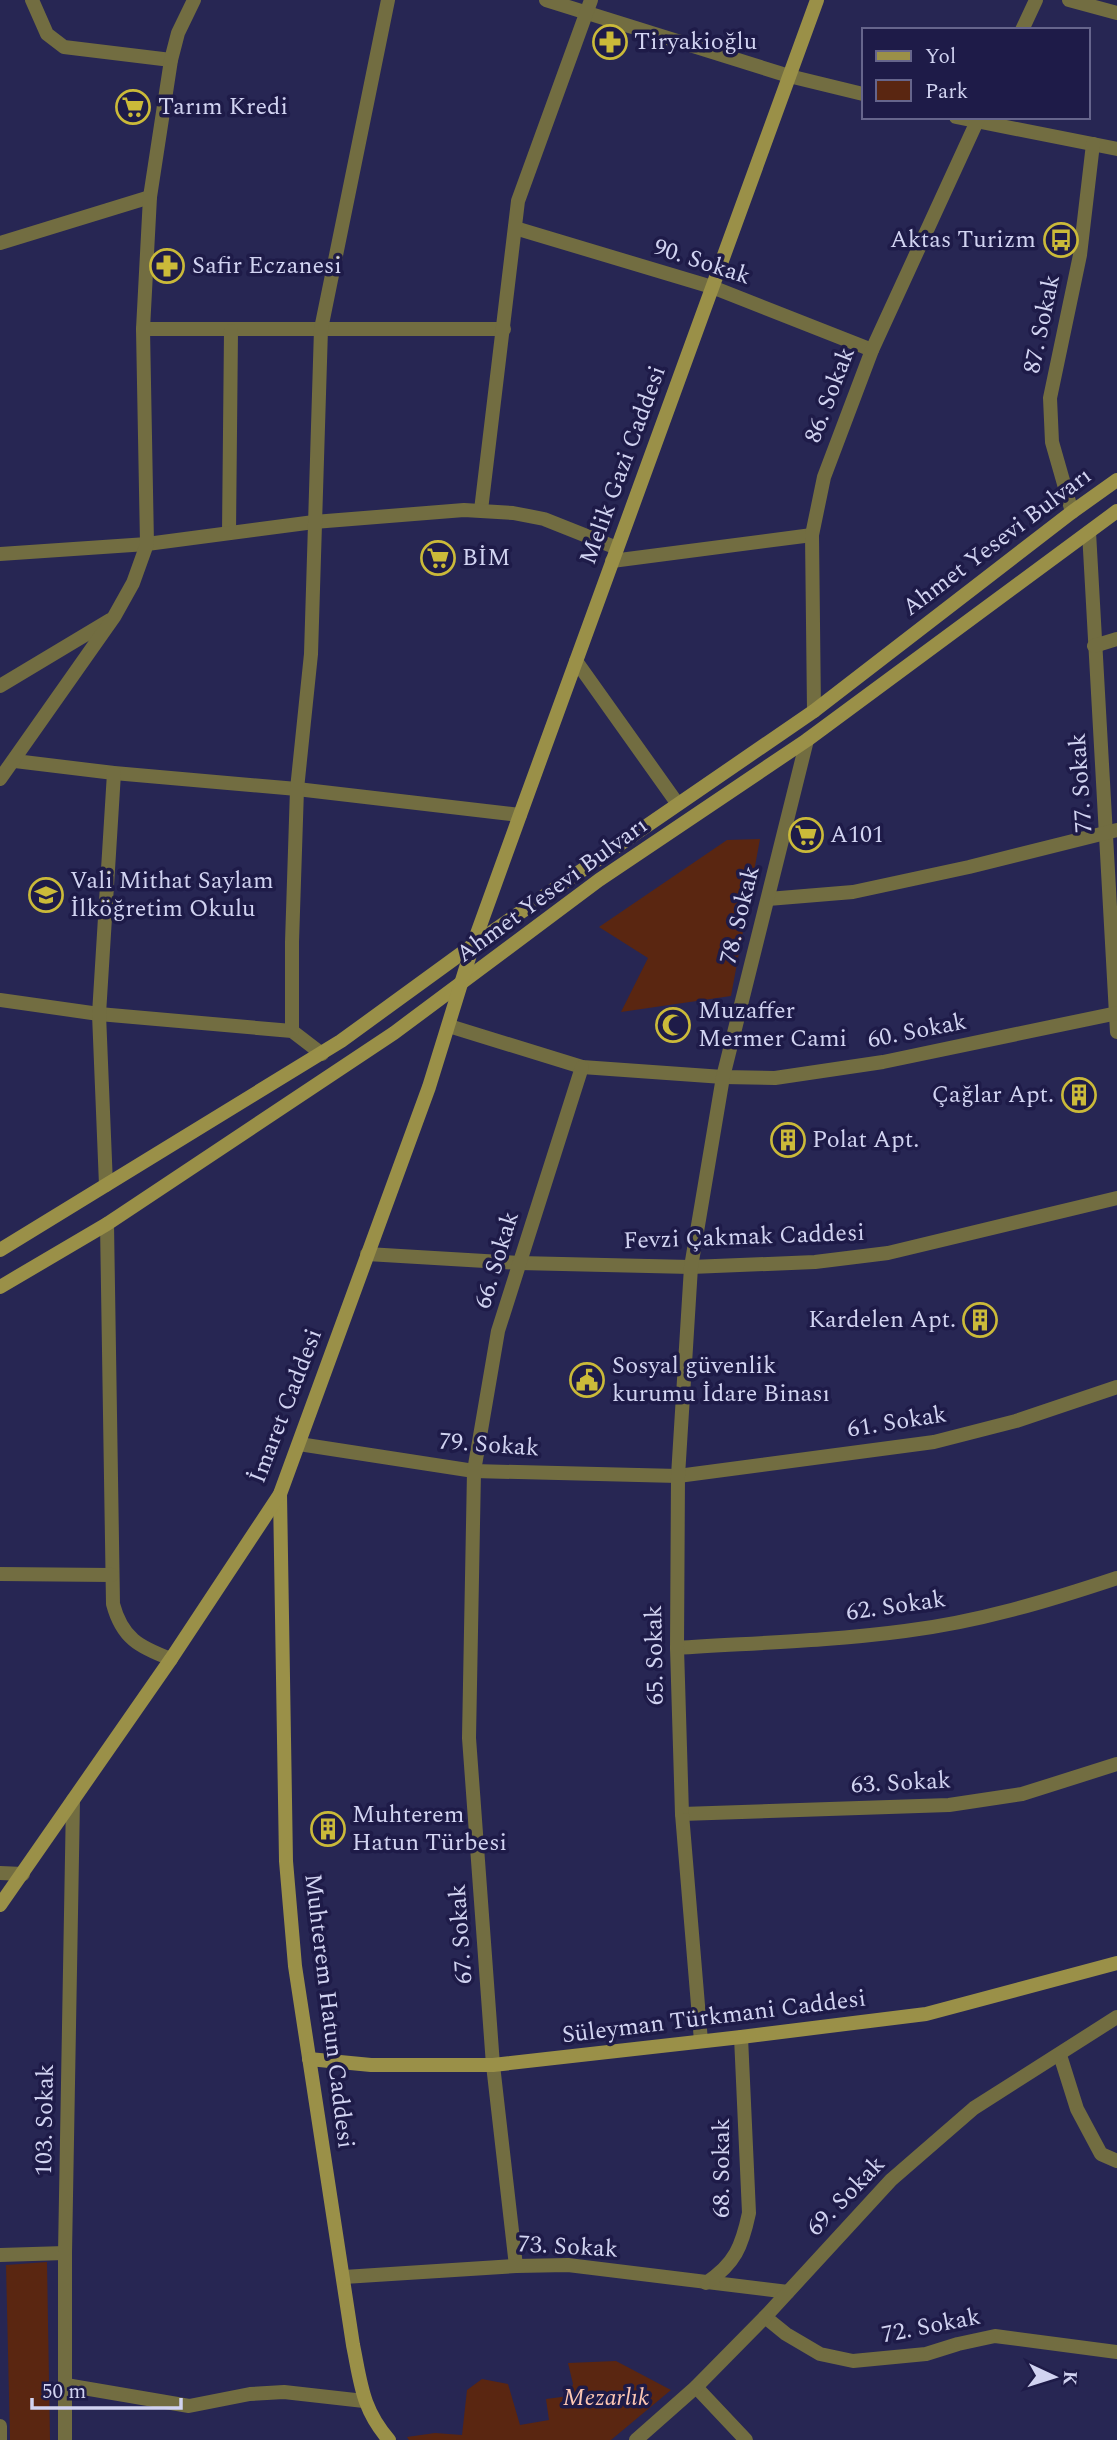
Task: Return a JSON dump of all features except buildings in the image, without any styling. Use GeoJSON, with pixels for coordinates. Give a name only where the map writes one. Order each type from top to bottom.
{"type":"FeatureCollection","features":[{"type":"Feature","properties":{"kind":"street"},"geometry":{"type":"LineString","coordinates":[[32,0],[47,34],[64,47],[171,60]]}},
{"type":"Feature","properties":{"kind":"street"},"geometry":{"type":"LineString","coordinates":[[0,779],[114,617],[133,583],[147,544],[143,329],[150,197],[171,60],[178,33],[194,0]]}},
{"type":"Feature","properties":{"kind":"street"},"geometry":{"type":"LineString","coordinates":[[292,1031],[297,789],[311,654],[321,329],[388,0]]}},
{"type":"Feature","properties":{"kind":"street"},"geometry":{"type":"LineString","coordinates":[[546,0],[589,6],[789,76],[862,94]]}},
{"type":"Feature","properties":{"kind":"street","name":"Melik Gazi Caddesi"},"geometry":{"type":"LineString","coordinates":[[473,946],[817,0]]}},
{"type":"Feature","properties":{"kind":"street"},"geometry":{"type":"LineString","coordinates":[[1022,28],[1036,0]]}},
{"type":"Feature","properties":{"kind":"street"},"geometry":{"type":"LineString","coordinates":[[1069,0],[1117,13]]}},
{"type":"Feature","properties":{"kind":"street"},"geometry":{"type":"LineString","coordinates":[[481,510],[518,201],[589,6]]}},
{"type":"Feature","properties":{"kind":"street"},"geometry":{"type":"LineString","coordinates":[[978,120],[1117,149]]}},
{"type":"Feature","properties":{"kind":"street","name":"86. Sokak"},"geometry":{"type":"LineString","coordinates":[[814,711],[812,535],[824,477],[872,350],[978,120]]}},
{"type":"Feature","properties":{"kind":"street","name":"87. Sokak"},"geometry":{"type":"LineString","coordinates":[[1072,512],[1052,442],[1050,398],[1080,255],[1093,144]]}},
{"type":"Feature","properties":{"kind":"street"},"geometry":{"type":"LineString","coordinates":[[0,243],[150,197]]}},
{"type":"Feature","properties":{"kind":"street","name":"90. Sokak"},"geometry":{"type":"LineString","coordinates":[[515,228],[712,287],[872,350]]}},
{"type":"Feature","properties":{"kind":"street"},"geometry":{"type":"LineString","coordinates":[[143,329],[503,329]]}},
{"type":"Feature","properties":{"kind":"street"},"geometry":{"type":"LineString","coordinates":[[229,533],[231,331]]}},
{"type":"Feature","properties":{"kind":"street","name":"Ahmet Yesevi Bulvarı"},"geometry":{"type":"LineString","coordinates":[[0,1250],[322,1054],[677,803],[814,711],[1117,480]]}},
{"type":"Feature","properties":{"kind":"street"},"geometry":{"type":"LineString","coordinates":[[0,554],[147,544],[314,522],[481,510],[544,519],[615,554],[812,535]]}},
{"type":"Feature","properties":{"kind":"street","name":"Ahmet Yesevi Bulvarı"},"geometry":{"type":"LineString","coordinates":[[0,1287],[107,1224],[394,1033],[600,880],[807,740],[1117,512]]}},
{"type":"Feature","properties":{"kind":"street","name":"77. Sokak"},"geometry":{"type":"LineString","coordinates":[[1090,532],[1094,646],[1112,831],[1117,1032]]}},
{"type":"Feature","properties":{"kind":"street"},"geometry":{"type":"LineString","coordinates":[[0,686],[114,617]]}},
{"type":"Feature","properties":{"kind":"street"},"geometry":{"type":"LineString","coordinates":[[1094,646],[1117,639]]}},
{"type":"Feature","properties":{"kind":"street"},"geometry":{"type":"LineString","coordinates":[[576,661],[677,803]]}},
{"type":"Feature","properties":{"kind":"street","name":"78. Sokak"},"geometry":{"type":"LineString","coordinates":[[691,1267],[723,1077],[807,740]]}},
{"type":"Feature","properties":{"kind":"street"},"geometry":{"type":"LineString","coordinates":[[15,761],[114,773],[297,789],[520,815]]}},
{"type":"Feature","properties":{"kind":"street"},"geometry":{"type":"LineString","coordinates":[[106,1185],[99,1014],[114,773]]}},
{"type":"Feature","properties":{"kind":"street"},"geometry":{"type":"LineString","coordinates":[[768,899],[853,892],[1112,831]]}},
{"type":"Feature","properties":{"kind":"street","name":"İmaret Caddesi"},"geometry":{"type":"LineString","coordinates":[[0,1905],[171,1659],[280,1494],[449,1026],[473,946]]}},
{"type":"Feature","properties":{"kind":"street"},"geometry":{"type":"LineString","coordinates":[[0,1000],[99,1014],[292,1031],[322,1054]]}},
{"type":"Feature","properties":{"kind":"street","name":"60. Sokak"},"geometry":{"type":"LineString","coordinates":[[449,1026],[582,1067],[775,1079],[883,1062],[1116,1014]]}},
{"type":"Feature","properties":{"kind":"street","name":"66. Sokak"},"geometry":{"type":"LineString","coordinates":[[474,1471],[498,1332],[582,1067]]}},
{"type":"Feature","properties":{"kind":"street","name":"Fevzi Çakmak Caddesi"},"geometry":{"type":"LineString","coordinates":[[367,1254],[519,1263],[691,1267],[815,1262],[888,1253],[1117,1198]]}},
{"type":"Feature","properties":{"kind":"street"},"geometry":{"type":"LineString","coordinates":[[107,1224],[113,1604],[118,1624],[132,1639],[171,1659]]}},
{"type":"Feature","properties":{"kind":"street","name":"65. Sokak"},"geometry":{"type":"LineString","coordinates":[[691,1267],[678,1476],[677,1648],[682,1814],[701,2041]]}},
{"type":"Feature","properties":{"kind":"street","name":"61. Sokak"},"geometry":{"type":"LineString","coordinates":[[678,1476],[934,1442],[1016,1421],[1117,1387]]}},
{"type":"Feature","properties":{"kind":"street","name":"79. Sokak"},"geometry":{"type":"LineString","coordinates":[[299,1444],[474,1471],[678,1476]]}},
{"type":"Feature","properties":{"kind":"street","name":"67. Sokak"},"geometry":{"type":"LineString","coordinates":[[474,1471],[470,1738],[493,2065],[516,2266]]}},
{"type":"Feature","properties":{"kind":"street","name":"Muhterem Hatun Caddesi"},"geometry":{"type":"LineString","coordinates":[[280,1494],[286,1861],[295,1966],[364,2401],[389,2440]]}},
{"type":"Feature","properties":{"kind":"street"},"geometry":{"type":"LineString","coordinates":[[0,1574],[111,1575]]}},
{"type":"Feature","properties":{"kind":"street","name":"62. Sokak"},"geometry":{"type":"LineString","coordinates":[[677,1648],[907,1631],[1030,1607],[1117,1578]]}},
{"type":"Feature","properties":{"kind":"street","name":"63. Sokak"},"geometry":{"type":"LineString","coordinates":[[682,1814],[949,1805],[1023,1794],[1117,1764]]}},
{"type":"Feature","properties":{"kind":"street","name":"103. Sokak"},"geometry":{"type":"LineString","coordinates":[[65,2440],[65,2253],[73,1800]]}},
{"type":"Feature","properties":{"kind":"street"},"geometry":{"type":"LineString","coordinates":[[0,1873],[23,1874]]}},
{"type":"Feature","properties":{"kind":"street","name":"Süleyman Türkmani Caddesi"},"geometry":{"type":"LineString","coordinates":[[309,2059],[371,2065],[493,2065],[741,2037],[926,2014],[1117,1963]]}},
{"type":"Feature","properties":{"kind":"street","name":"69. Sokak"},"geometry":{"type":"LineString","coordinates":[[636,2440],[696,2387],[765,2317],[891,2180],[974,2108],[1117,2017]]}},
{"type":"Feature","properties":{"kind":"street","name":"68. Sokak"},"geometry":{"type":"LineString","coordinates":[[706,2283],[723,2272],[734,2257],[743,2241],[749,2213],[741,2037]]}},
{"type":"Feature","properties":{"kind":"street"},"geometry":{"type":"LineString","coordinates":[[1060,2055],[1077,2109],[1101,2154],[1117,2161]]}},
{"type":"Feature","properties":{"kind":"street"},"geometry":{"type":"LineString","coordinates":[[0,2255],[65,2253]]}},
{"type":"Feature","properties":{"kind":"street","name":"73. Sokak"},"geometry":{"type":"LineString","coordinates":[[344,2277],[568,2265],[788,2292]]}},
{"type":"Feature","properties":{"kind":"street","name":"72. Sokak"},"geometry":{"type":"LineString","coordinates":[[765,2317],[786,2334],[820,2354],[853,2361],[926,2354],[995,2336],[1117,2352]]}},
{"type":"Feature","properties":{"kind":"street"},"geometry":{"type":"LineString","coordinates":[[66,2385],[188,2406],[240,2396],[284,2392],[364,2401]]}},
{"type":"Feature","properties":{"kind":"street"},"geometry":{"type":"LineString","coordinates":[[696,2387],[746,2440]]}},
{"type":"Feature","properties":{"kind":"street"},"geometry":{"type":"LineString","coordinates":[[0,2426],[0,2440]]}},
{"type":"Feature","properties":{"kind":"green space"},"geometry":{"type":"Polygon","coordinates":[[[760,839],[731,996],[621,1012],[648,958],[599,927],[727,840],[760,839]]]}},
{"type":"Feature","properties":{"kind":"green space"},"geometry":{"type":"Polygon","coordinates":[[[47,2262],[50,2440],[10,2440],[6,2265],[47,2262]]]}},
{"type":"Feature","properties":{"kind":"green space","name":"Mezarlık"},"geometry":{"type":"Polygon","coordinates":[[[616,2361],[671,2390],[611,2440],[409,2440],[407,2437],[435,2433],[462,2435],[467,2390],[482,2379],[508,2384],[520,2425],[549,2420],[546,2399],[569,2396],[573,2384],[568,2363],[616,2361]]]}},
{"type":"Feature","properties":{"kind":"place","name":"Tiryakioğlu"},"geometry":{"type":"Point","coordinates":[610,42]}},
{"type":"Feature","properties":{"kind":"place","name":"Tarım Kredi"},"geometry":{"type":"Point","coordinates":[133,107]}},
{"type":"Feature","properties":{"kind":"place","name":"Aktas Turizm"},"geometry":{"type":"Point","coordinates":[1061,240]}},
{"type":"Feature","properties":{"kind":"place","name":"Safir Eczanesi"},"geometry":{"type":"Point","coordinates":[167,266]}},
{"type":"Feature","properties":{"kind":"place","name":"BİM"},"geometry":{"type":"Point","coordinates":[438,558]}},
{"type":"Feature","properties":{"kind":"place","name":"A101"},"geometry":{"type":"Point","coordinates":[806,835]}},
{"type":"Feature","properties":{"kind":"place","name":"Vali Mithat Saylam İlköğretim Okulu"},"geometry":{"type":"Point","coordinates":[46,895]}},
{"type":"Feature","properties":{"kind":"place","name":"Muzaffer Mermer Cami"},"geometry":{"type":"Point","coordinates":[673,1025]}},
{"type":"Feature","properties":{"kind":"place","name":"Çağlar Apt."},"geometry":{"type":"Point","coordinates":[1079,1095]}},
{"type":"Feature","properties":{"kind":"place","name":"Polat Apt."},"geometry":{"type":"Point","coordinates":[788,1140]}},
{"type":"Feature","properties":{"kind":"place","name":"Kardelen Apt."},"geometry":{"type":"Point","coordinates":[980,1320]}},
{"type":"Feature","properties":{"kind":"place","name":"Sosyal güvenlik kurumu İdare Binası"},"geometry":{"type":"Point","coordinates":[587,1380]}},
{"type":"Feature","properties":{"kind":"place","name":"Muhterem Hatun Türbesi"},"geometry":{"type":"Point","coordinates":[328,1829]}}]}
